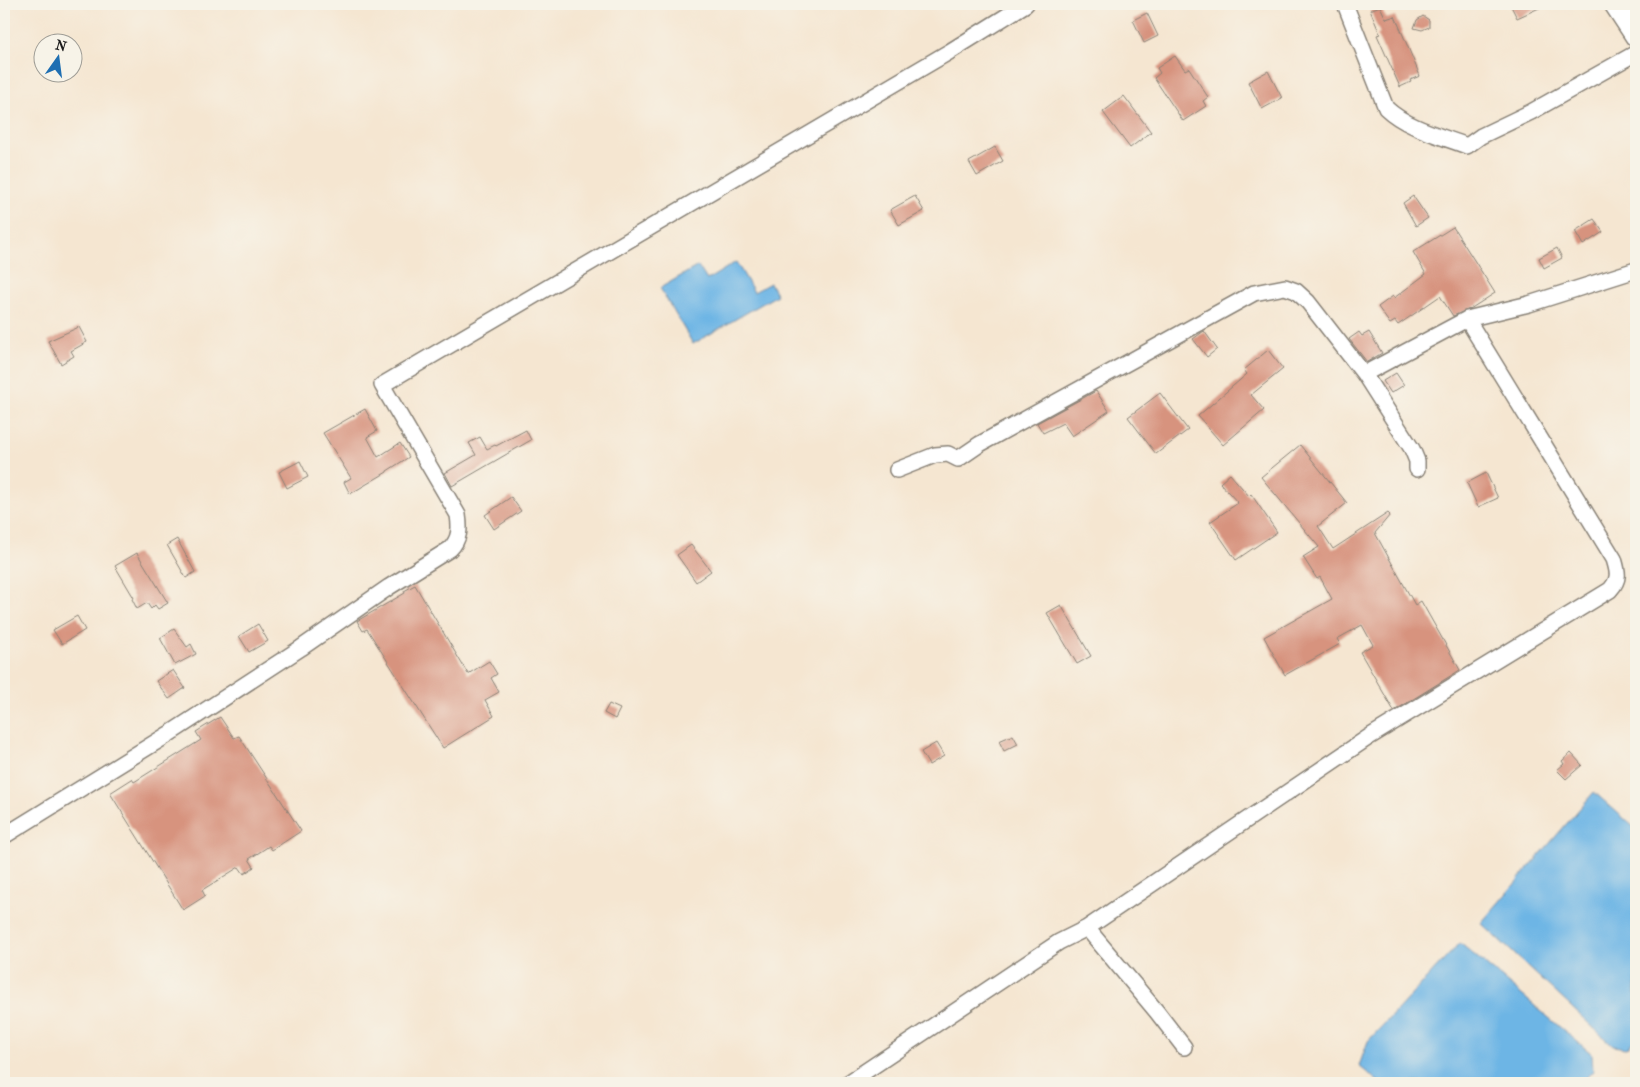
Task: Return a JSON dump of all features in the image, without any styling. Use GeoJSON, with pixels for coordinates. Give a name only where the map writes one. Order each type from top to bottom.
{"type":"FeatureCollection","features":[{"type":"Feature","properties":{"kind":"main road"},"geometry":{"type":"LineString","coordinates":[[1615,4],[1636,36]]}},
{"type":"Feature","properties":{"kind":"street"},"geometry":{"type":"LineString","coordinates":[[4,836],[169,734],[301,648],[389,586],[450,549],[457,542],[460,524],[458,515],[382,384],[950,52],[1026,4]]}},
{"type":"Feature","properties":{"kind":"street"},"geometry":{"type":"LineString","coordinates":[[1344,4],[1386,108],[1394,116],[1410,124],[1467,146],[1481,136],[1531,112],[1636,53]]}},
{"type":"Feature","properties":{"kind":"street"},"geometry":{"type":"LineString","coordinates":[[1364,374],[1466,320],[1529,304],[1636,270]]}},
{"type":"Feature","properties":{"kind":"street"},"geometry":{"type":"LineString","coordinates":[[896,470],[935,455],[948,454],[958,459],[988,439],[1254,293],[1286,287],[1296,291],[1308,302],[1364,374],[1412,449],[1417,461],[1417,469]]}},
{"type":"Feature","properties":{"kind":"street"},"geometry":{"type":"LineString","coordinates":[[848,1083],[1059,942],[1087,928],[1369,737],[1610,590],[1615,585],[1618,572],[1614,559],[1466,320]]}},
{"type":"Feature","properties":{"kind":"street"},"geometry":{"type":"LineString","coordinates":[[1087,928],[1184,1047]]}},
{"type":"Feature","properties":{"kind":"water"},"geometry":{"type":"Polygon","coordinates":[[[736,262],[754,292],[770,283],[777,295],[693,344],[660,288],[698,266],[707,280],[736,262]]]}},
{"type":"Feature","properties":{"kind":"water"},"geometry":{"type":"Polygon","coordinates":[[[1594,792],[1636,829],[1636,1038],[1627,1048],[1613,1046],[1481,923],[1594,792]]]}},
{"type":"Feature","properties":{"kind":"water"},"geometry":{"type":"Polygon","coordinates":[[[1460,943],[1592,1054],[1593,1071],[1581,1083],[1380,1083],[1359,1066],[1368,1041],[1460,943]]]}},
{"type":"Feature","properties":{"kind":"building"},"geometry":{"type":"Polygon","coordinates":[[[1510,4],[1548,4],[1517,18],[1510,4]]]}},
{"type":"Feature","properties":{"kind":"building"},"geometry":{"type":"Polygon","coordinates":[[[1380,6],[1386,19],[1395,16],[1420,76],[1400,87],[1377,35],[1380,34],[1370,10],[1380,6]]]}},
{"type":"Feature","properties":{"kind":"building"},"geometry":{"type":"Polygon","coordinates":[[[1147,13],[1158,36],[1144,43],[1133,20],[1147,13]]]}},
{"type":"Feature","properties":{"kind":"building"},"geometry":{"type":"Polygon","coordinates":[[[1423,16],[1429,20],[1429,27],[1422,30],[1414,28],[1417,20],[1423,16]]]}},
{"type":"Feature","properties":{"kind":"building"},"geometry":{"type":"Polygon","coordinates":[[[1175,56],[1185,70],[1189,68],[1208,97],[1203,101],[1206,106],[1183,121],[1154,78],[1160,73],[1157,68],[1175,56]]]}},
{"type":"Feature","properties":{"kind":"building"},"geometry":{"type":"Polygon","coordinates":[[[1268,71],[1282,98],[1262,109],[1248,82],[1268,71]]]}},
{"type":"Feature","properties":{"kind":"building"},"geometry":{"type":"Polygon","coordinates":[[[1124,96],[1151,132],[1130,148],[1103,112],[1124,96]]]}},
{"type":"Feature","properties":{"kind":"building"},"geometry":{"type":"Polygon","coordinates":[[[995,147],[1003,161],[977,176],[969,162],[995,147]]]}},
{"type":"Feature","properties":{"kind":"building"},"geometry":{"type":"Polygon","coordinates":[[[915,196],[924,211],[899,225],[890,210],[915,196]]]}},
{"type":"Feature","properties":{"kind":"building"},"geometry":{"type":"Polygon","coordinates":[[[1413,196],[1428,218],[1416,226],[1403,203],[1413,196]]]}},
{"type":"Feature","properties":{"kind":"building"},"geometry":{"type":"Polygon","coordinates":[[[1594,219],[1603,232],[1583,245],[1575,231],[1594,219]]]}},
{"type":"Feature","properties":{"kind":"building"},"geometry":{"type":"Polygon","coordinates":[[[1453,227],[1495,293],[1470,309],[1453,316],[1440,296],[1398,325],[1395,321],[1390,324],[1378,307],[1393,296],[1394,298],[1426,274],[1413,252],[1453,227]]]}},
{"type":"Feature","properties":{"kind":"building"},"geometry":{"type":"Polygon","coordinates":[[[1557,248],[1562,258],[1544,268],[1539,258],[1557,248]]]}},
{"type":"Feature","properties":{"kind":"building"},"geometry":{"type":"Polygon","coordinates":[[[79,327],[87,342],[71,351],[74,356],[61,364],[48,341],[79,327]]]}},
{"type":"Feature","properties":{"kind":"building"},"geometry":{"type":"Polygon","coordinates":[[[1204,331],[1217,349],[1207,357],[1193,339],[1204,331]]]}},
{"type":"Feature","properties":{"kind":"building"},"geometry":{"type":"Polygon","coordinates":[[[1359,332],[1362,336],[1369,332],[1382,353],[1367,362],[1349,339],[1359,332]]]}},
{"type":"Feature","properties":{"kind":"building"},"geometry":{"type":"Polygon","coordinates":[[[1268,350],[1283,369],[1251,395],[1264,410],[1223,445],[1198,416],[1247,374],[1244,370],[1268,350]]]}},
{"type":"Feature","properties":{"kind":"building"},"geometry":{"type":"Polygon","coordinates":[[[1396,373],[1404,385],[1391,393],[1383,381],[1396,373]]]}},
{"type":"Feature","properties":{"kind":"building"},"geometry":{"type":"Polygon","coordinates":[[[1096,391],[1109,411],[1072,436],[1063,423],[1043,433],[1037,423],[1096,391]]]}},
{"type":"Feature","properties":{"kind":"building"},"geometry":{"type":"Polygon","coordinates":[[[1160,393],[1188,430],[1156,454],[1128,417],[1160,393]]]}},
{"type":"Feature","properties":{"kind":"building"},"geometry":{"type":"Polygon","coordinates":[[[365,409],[377,431],[367,437],[378,457],[400,443],[409,457],[350,494],[344,482],[351,478],[323,433],[365,409]]]}},
{"type":"Feature","properties":{"kind":"building"},"geometry":{"type":"Polygon","coordinates":[[[526,430],[531,440],[452,486],[445,473],[476,455],[469,443],[480,437],[487,449],[526,430]]]}},
{"type":"Feature","properties":{"kind":"building"},"geometry":{"type":"Polygon","coordinates":[[[1300,445],[1347,503],[1318,526],[1333,549],[1388,513],[1390,515],[1375,533],[1415,605],[1421,601],[1460,670],[1394,711],[1360,652],[1373,645],[1362,625],[1337,639],[1340,644],[1285,675],[1264,637],[1332,599],[1320,577],[1317,579],[1303,557],[1319,547],[1261,477],[1300,445]]]}},
{"type":"Feature","properties":{"kind":"building"},"geometry":{"type":"Polygon","coordinates":[[[300,461],[308,477],[287,488],[279,472],[300,461]]]}},
{"type":"Feature","properties":{"kind":"building"},"geometry":{"type":"Polygon","coordinates":[[[1486,473],[1498,498],[1478,507],[1467,483],[1486,473]]]}},
{"type":"Feature","properties":{"kind":"building"},"geometry":{"type":"Polygon","coordinates":[[[1230,474],[1249,496],[1251,494],[1277,532],[1236,560],[1210,522],[1238,503],[1220,483],[1230,474]]]}},
{"type":"Feature","properties":{"kind":"building"},"geometry":{"type":"Polygon","coordinates":[[[511,497],[521,511],[494,529],[485,515],[511,497]]]}},
{"type":"Feature","properties":{"kind":"building"},"geometry":{"type":"Polygon","coordinates":[[[177,539],[195,572],[186,578],[167,545],[177,539]]]}},
{"type":"Feature","properties":{"kind":"building"},"geometry":{"type":"Polygon","coordinates":[[[691,545],[711,571],[696,582],[677,555],[691,545]]]}},
{"type":"Feature","properties":{"kind":"building"},"geometry":{"type":"Polygon","coordinates":[[[137,553],[168,603],[158,609],[155,605],[151,609],[147,603],[137,609],[132,599],[134,598],[115,566],[137,553]]]}},
{"type":"Feature","properties":{"kind":"building"},"geometry":{"type":"Polygon","coordinates":[[[415,585],[468,674],[489,661],[497,674],[491,678],[499,692],[485,700],[494,716],[443,748],[367,629],[363,631],[357,621],[405,593],[404,591],[415,585]]]}},
{"type":"Feature","properties":{"kind":"building"},"geometry":{"type":"Polygon","coordinates":[[[1061,605],[1091,656],[1077,664],[1047,613],[1061,605]]]}},
{"type":"Feature","properties":{"kind":"building"},"geometry":{"type":"Polygon","coordinates":[[[77,616],[85,630],[62,644],[53,630],[77,616]]]}},
{"type":"Feature","properties":{"kind":"building"},"geometry":{"type":"Polygon","coordinates":[[[258,624],[268,641],[249,652],[239,636],[258,624]]]}},
{"type":"Feature","properties":{"kind":"building"},"geometry":{"type":"Polygon","coordinates":[[[174,629],[187,647],[191,644],[196,654],[175,665],[160,638],[174,629]]]}},
{"type":"Feature","properties":{"kind":"building"},"geometry":{"type":"Polygon","coordinates":[[[173,670],[185,688],[169,699],[156,681],[173,670]]]}},
{"type":"Feature","properties":{"kind":"building"},"geometry":{"type":"Polygon","coordinates":[[[609,704],[620,709],[615,719],[604,713],[609,704]]]}},
{"type":"Feature","properties":{"kind":"building"},"geometry":{"type":"Polygon","coordinates":[[[220,717],[234,738],[239,736],[301,831],[272,850],[269,846],[249,859],[254,867],[244,874],[239,867],[202,890],[205,896],[183,910],[110,793],[132,779],[134,782],[201,740],[196,732],[220,717]]]}},
{"type":"Feature","properties":{"kind":"building"},"geometry":{"type":"Polygon","coordinates":[[[1013,735],[1018,744],[1004,751],[999,741],[1013,735]]]}},
{"type":"Feature","properties":{"kind":"building"},"geometry":{"type":"Polygon","coordinates":[[[936,743],[944,756],[929,765],[921,752],[936,743]]]}},
{"type":"Feature","properties":{"kind":"building"},"geometry":{"type":"Polygon","coordinates":[[[1571,753],[1582,765],[1566,779],[1557,770],[1564,764],[1562,761],[1571,753]]]}}]}
